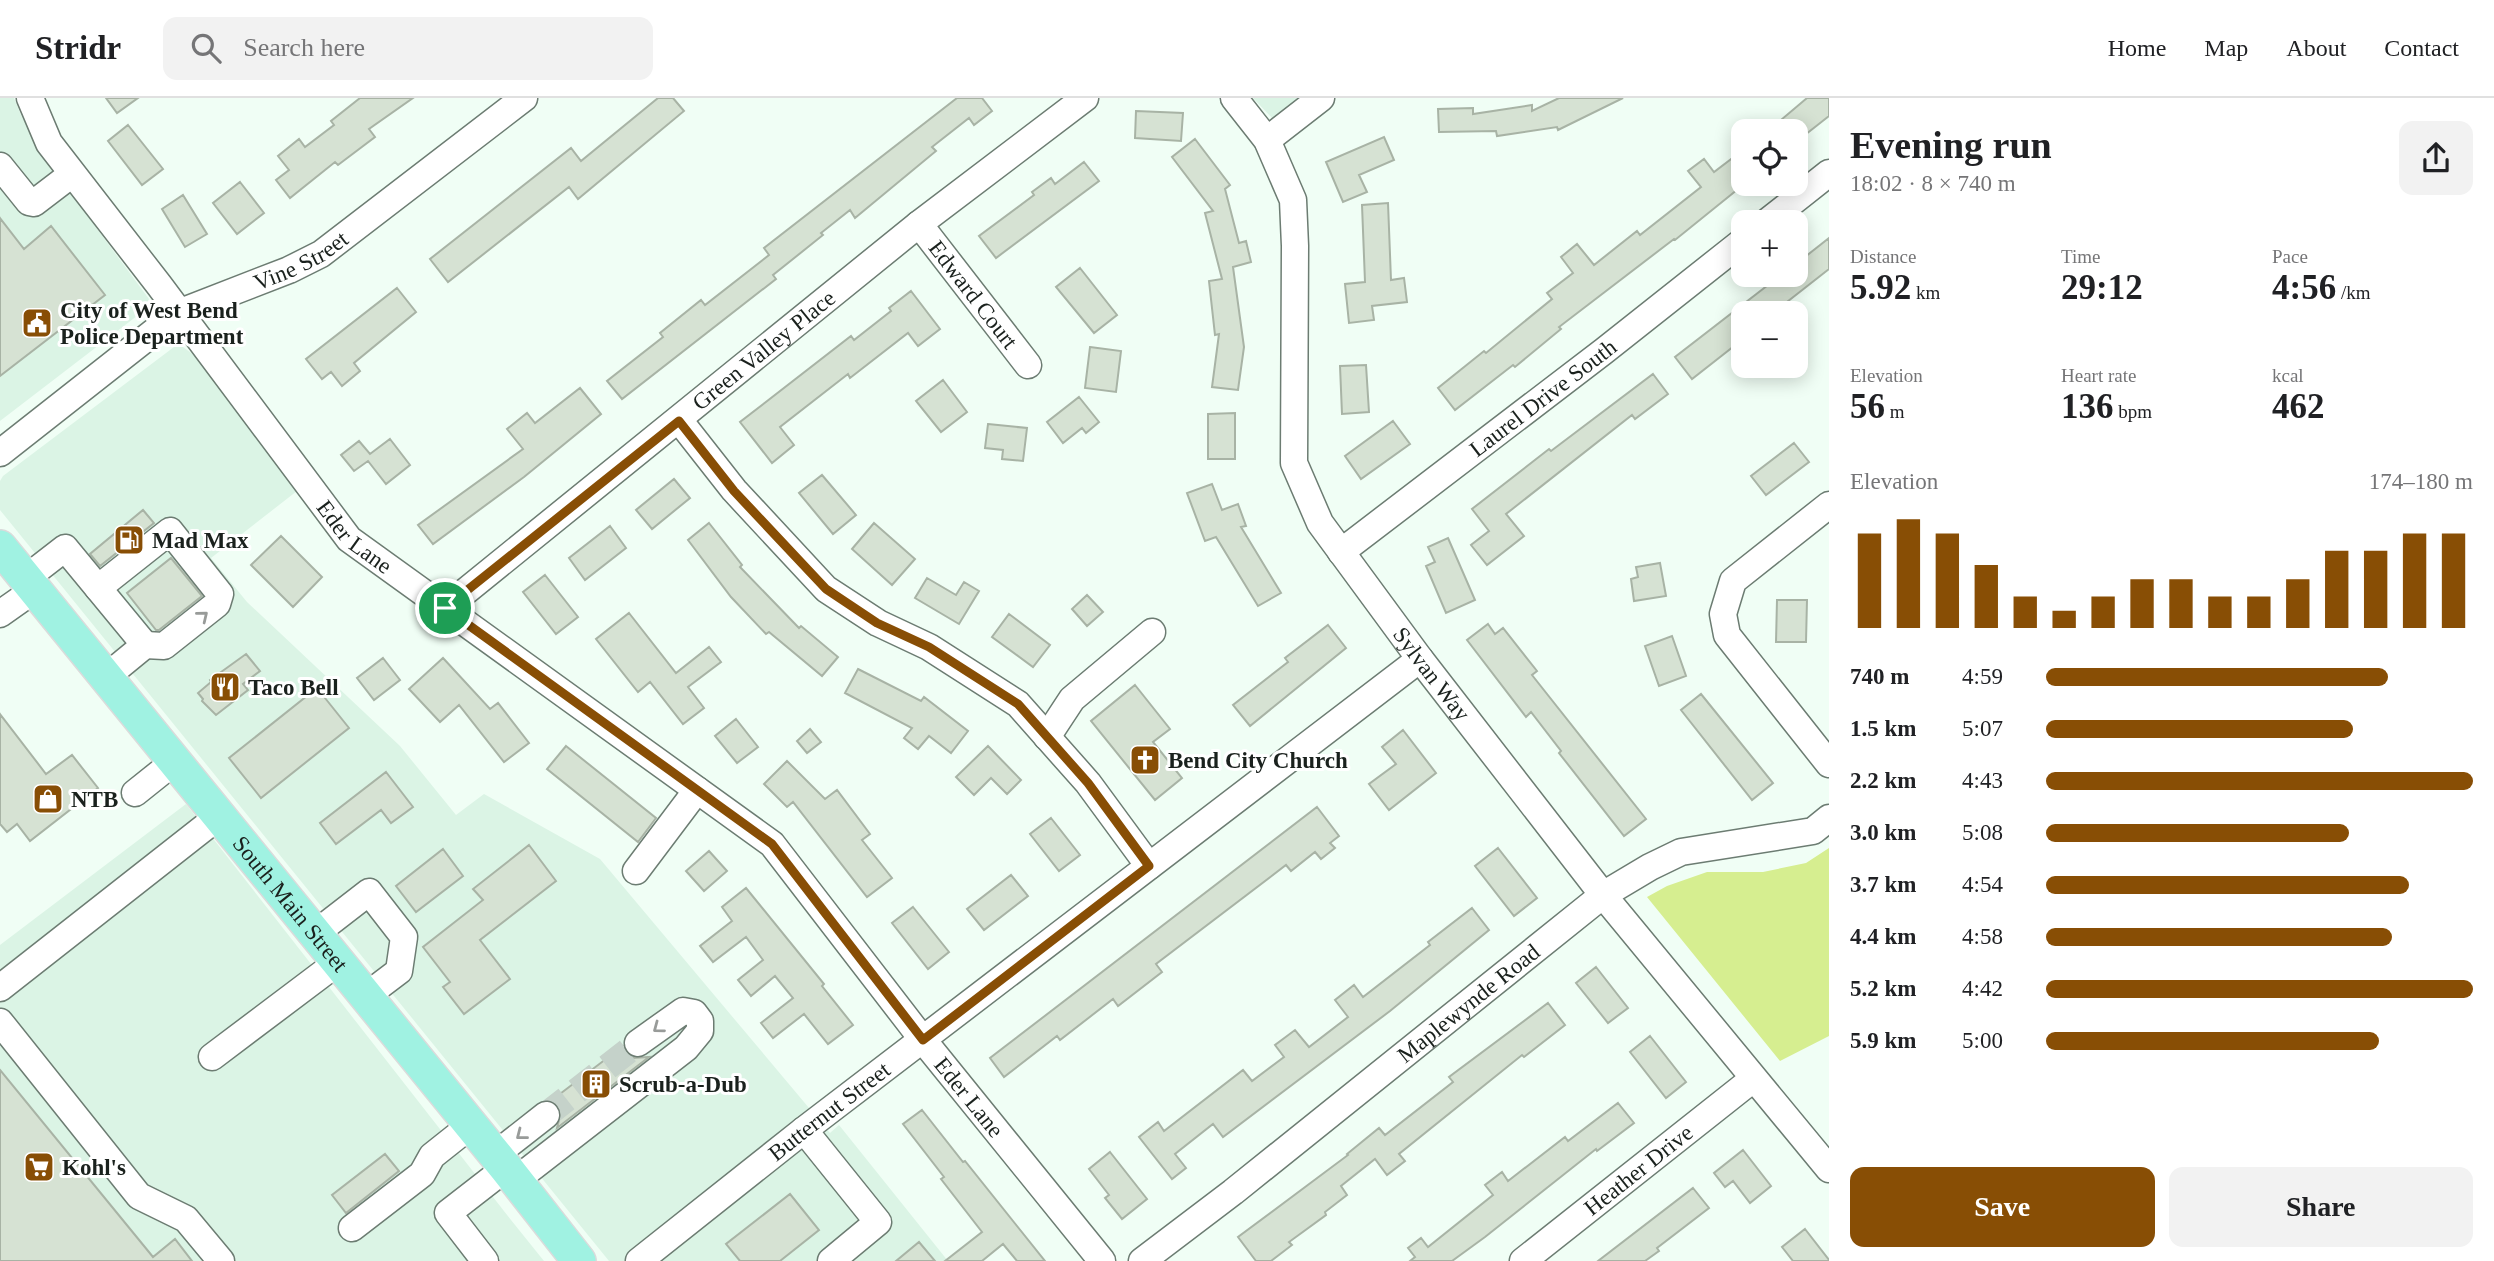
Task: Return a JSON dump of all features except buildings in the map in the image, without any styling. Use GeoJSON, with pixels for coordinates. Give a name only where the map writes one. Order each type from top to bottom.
{"type":"FeatureCollection","features":[{"type":"Feature","properties":{"kind":"main road","name":"South Main Street"},"geometry":{"type":"LineString","coordinates":[[0,547],[316,933],[579,1261]]}},
{"type":"Feature","properties":{"kind":"street","name":"Eder Lane"},"geometry":{"type":"LineString","coordinates":[[30,98],[49,143],[349,539],[772,844],[923,1040],[1102,1261]]}},
{"type":"Feature","properties":{"kind":"street","name":"Vine Street"},"geometry":{"type":"LineString","coordinates":[[0,453],[178,313],[289,270],[321,254],[524,98]]}},
{"type":"Feature","properties":{"kind":"street","name":"Green Valley Place"},"geometry":{"type":"LineString","coordinates":[[445,608],[919,224],[1085,98]]}},
{"type":"Feature","properties":{"kind":"street","name":"Sylvan Way"},"geometry":{"type":"LineString","coordinates":[[1234,98],[1267,140],[1293,200],[1294,463],[1320,523],[1420,659],[1603,895],[1829,1169]]}},
{"type":"Feature","properties":{"kind":"street"},"geometry":{"type":"LineString","coordinates":[[1267,140],[1321,98]]}},
{"type":"Feature","properties":{"kind":"street"},"geometry":{"type":"LineString","coordinates":[[0,166],[29,202],[34,203],[72,174]]}},
{"type":"Feature","properties":{"kind":"street"},"geometry":{"type":"LineString","coordinates":[[1782,210],[1829,173]]}},
{"type":"Feature","properties":{"kind":"street","name":"Edward Court"},"geometry":{"type":"LineString","coordinates":[[919,224],[1028,365]]}},
{"type":"Feature","properties":{"kind":"street","name":"Laurel Drive South"},"geometry":{"type":"LineString","coordinates":[[1341,552],[1731,250]]}},
{"type":"Feature","properties":{"kind":"street"},"geometry":{"type":"LineString","coordinates":[[679,421],[734,491],[826,589],[877,623],[929,647],[1018,704],[1088,783],[1149,866]]}},
{"type":"Feature","properties":{"kind":"street"},"geometry":{"type":"LineString","coordinates":[[1829,505],[1733,582],[1723,614],[1727,635],[1829,764]]}},
{"type":"Feature","properties":{"kind":"street"},"geometry":{"type":"LineString","coordinates":[[98,588],[170,531],[220,594],[217,604],[164,646],[145,645],[106,677]]}},
{"type":"Feature","properties":{"kind":"street"},"geometry":{"type":"LineString","coordinates":[[0,614],[65,548],[145,645]]}},
{"type":"Feature","properties":{"kind":"street"},"geometry":{"type":"LineString","coordinates":[[1047,737],[1072,699],[1152,632]]}},
{"type":"Feature","properties":{"kind":"street","name":"Butternut Street"},"geometry":{"type":"LineString","coordinates":[[639,1261],[804,1130],[1420,659]]}},
{"type":"Feature","properties":{"kind":"street"},"geometry":{"type":"LineString","coordinates":[[135,793],[175,761]]}},
{"type":"Feature","properties":{"kind":"street"},"geometry":{"type":"LineString","coordinates":[[636,871],[697,790]]}},
{"type":"Feature","properties":{"kind":"street"},"geometry":{"type":"LineString","coordinates":[[0,988],[219,816]]}},
{"type":"Feature","properties":{"kind":"street","name":"Maplewynde Road"},"geometry":{"type":"LineString","coordinates":[[1142,1261],[1603,895],[1681,852],[1813,831],[1829,818]]}},
{"type":"Feature","properties":{"kind":"street"},"geometry":{"type":"LineString","coordinates":[[316,933],[369,892],[404,937],[399,971],[366,996]]}},
{"type":"Feature","properties":{"kind":"street"},"geometry":{"type":"LineString","coordinates":[[212,1057],[338,962]]}},
{"type":"Feature","properties":{"kind":"street"},"geometry":{"type":"LineString","coordinates":[[485,1261],[448,1213],[506,1168],[659,1070],[694,1040],[700,1031],[700,1021],[694,1013],[683,1011],[638,1043]]}},
{"type":"Feature","properties":{"kind":"street"},"geometry":{"type":"LineString","coordinates":[[0,1022],[139,1196],[186,1219],[221,1261]]}},
{"type":"Feature","properties":{"kind":"street","name":"Heather Drive"},"geometry":{"type":"LineString","coordinates":[[1523,1261],[1753,1079]]}},
{"type":"Feature","properties":{"kind":"street"},"geometry":{"type":"LineString","coordinates":[[506,1168],[546,1115]]}},
{"type":"Feature","properties":{"kind":"street"},"geometry":{"type":"LineString","coordinates":[[352,1228],[422,1174],[432,1156],[471,1125]]}},
{"type":"Feature","properties":{"kind":"street"},"geometry":{"type":"LineString","coordinates":[[804,1130],[878,1222],[831,1261]]}},
{"type":"Feature","properties":{"kind":"shaded area"},"geometry":{"type":"Polygon","coordinates":[[[0,98],[14,98],[47,161],[149,299],[146,309],[0,421],[0,98]]]}},
{"type":"Feature","properties":{"kind":"shaded area"},"geometry":{"type":"Polygon","coordinates":[[[1253,98],[1304,98],[1283,114],[1272,118],[1253,98]]]}},
{"type":"Feature","properties":{"kind":"shaded area"},"geometry":{"type":"Polygon","coordinates":[[[174,347],[183,347],[194,355],[297,491],[211,558],[247,602],[400,746],[456,815],[484,794],[600,859],[830,1133],[839,1125],[948,1261],[609,1261],[0,510],[0,481],[3,476],[174,347]]]}},
{"type":"Feature","properties":{"kind":"shaded area"},"geometry":{"type":"Polygon","coordinates":[[[186,804],[544,1261],[0,1261],[0,945],[186,804]]]}},
{"type":"Feature","properties":{"kind":"green space"},"geometry":{"type":"Polygon","coordinates":[[[1829,848],[1829,1036],[1780,1061],[1647,897],[1667,886],[1707,872],[1763,872],[1806,863],[1829,848]]]}},
{"type":"Feature","properties":{"kind":"tunnel"},"geometry":{"type":"LineString","coordinates":[[546,1115],[638,1043]]}},
{"type":"Feature","properties":{"kind":"place","name":"City of West Bend Police Department"},"geometry":{"type":"Point","coordinates":[37,323]}},
{"type":"Feature","properties":{"kind":"place","name":"Mad Max"},"geometry":{"type":"Point","coordinates":[129,540]}},
{"type":"Feature","properties":{"kind":"place","name":"Taco Bell"},"geometry":{"type":"Point","coordinates":[225,687]}},
{"type":"Feature","properties":{"kind":"place","name":"Bend City Church"},"geometry":{"type":"Point","coordinates":[1145,760]}},
{"type":"Feature","properties":{"kind":"place","name":"NTB"},"geometry":{"type":"Point","coordinates":[48,799]}},
{"type":"Feature","properties":{"kind":"place","name":"Scrub-a-Dub"},"geometry":{"type":"Point","coordinates":[596,1084]}},
{"type":"Feature","properties":{"kind":"place","name":"Kohl's"},"geometry":{"type":"Point","coordinates":[39,1167]}},
{"type":"Feature","properties":{"kind":"route"},"geometry":{"type":"LineString","coordinates":[[679,421],[734,491],[826,589],[877,623],[929,647],[1018,704],[1088,783],[1149,866],[923,1040],[772,844],[445,608],[679,421]]}}]}
